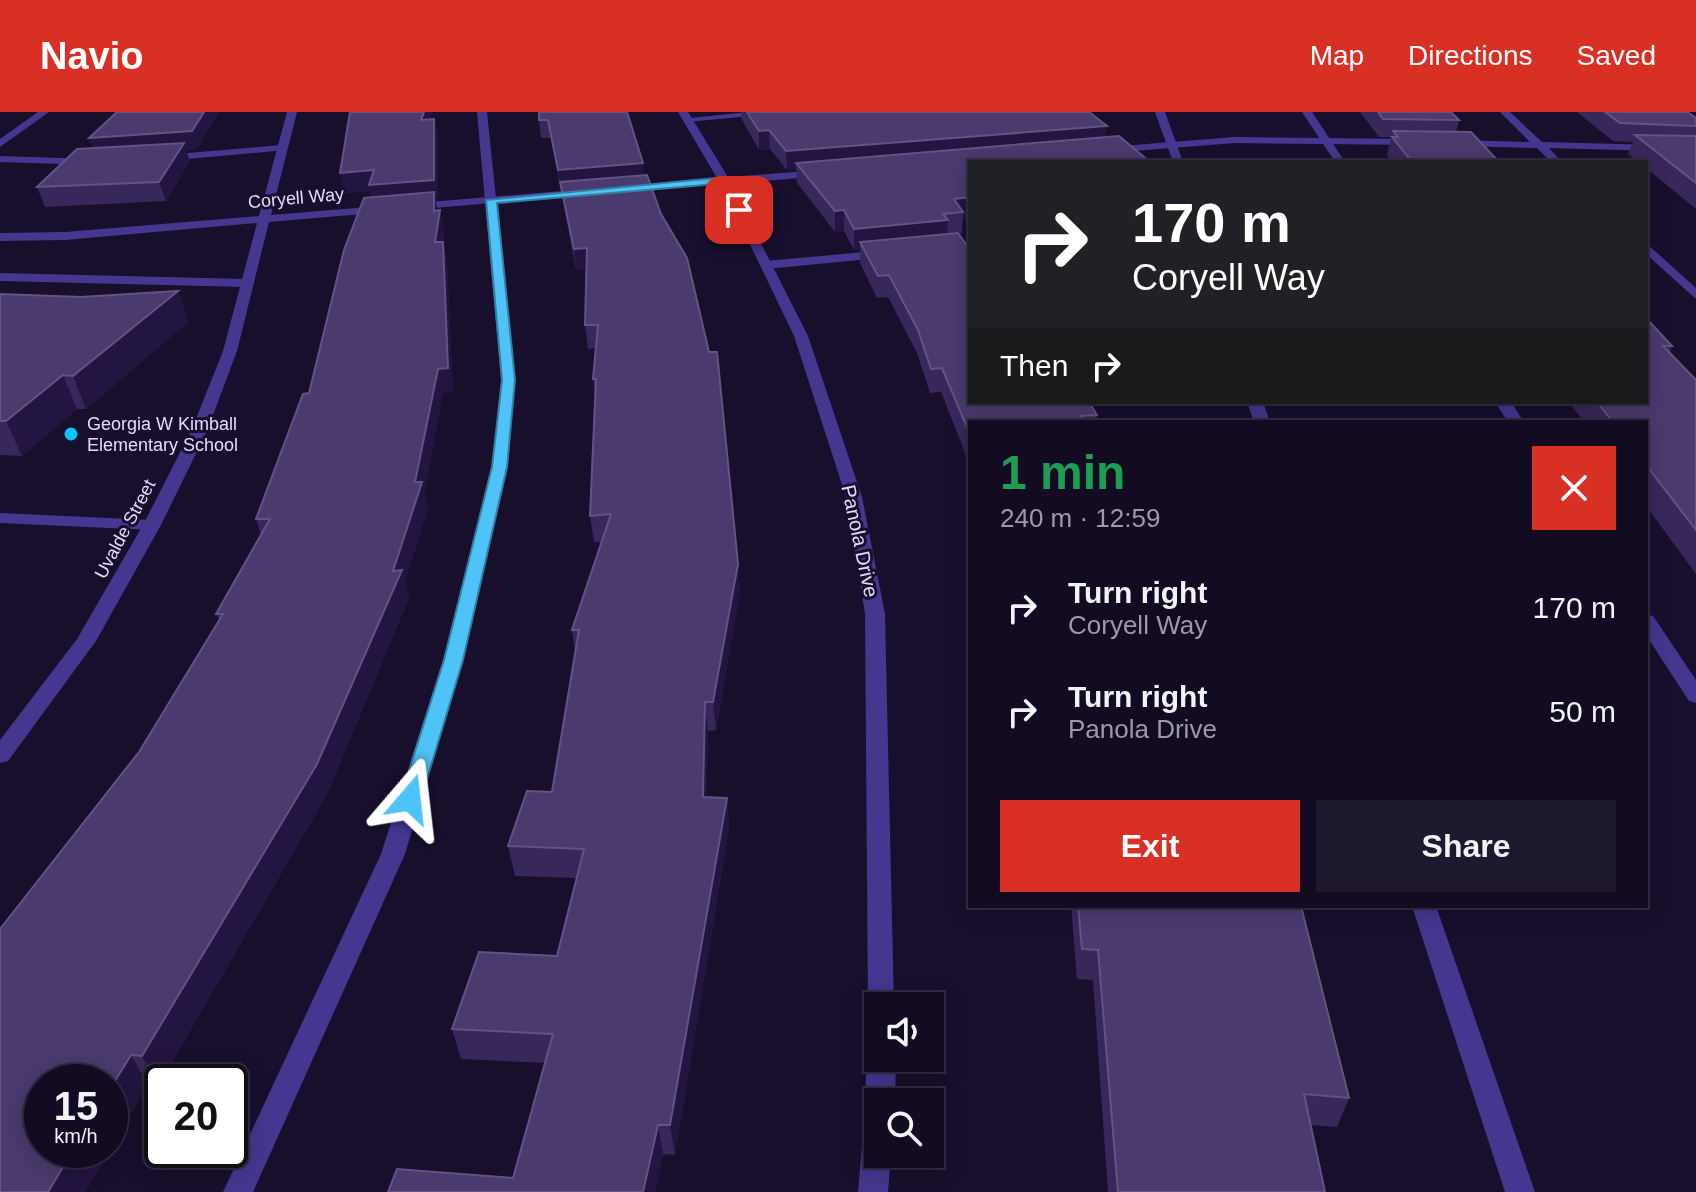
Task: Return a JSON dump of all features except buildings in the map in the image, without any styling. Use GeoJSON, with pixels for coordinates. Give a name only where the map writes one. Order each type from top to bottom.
{"type":"FeatureCollection","features":[{"type":"Feature","properties":{"kind":"street"},"geometry":{"type":"LineString","coordinates":[[0,144],[44,112]]}},
{"type":"Feature","properties":{"kind":"street","name":"Uvalde Street"},"geometry":{"type":"LineString","coordinates":[[0,756],[86,641],[152,525],[214,391],[230,351],[292,112]]}},
{"type":"Feature","properties":{"kind":"street"},"geometry":{"type":"LineString","coordinates":[[238,1192],[393,854],[453,660],[500,467],[508,380],[482,112]]}},
{"type":"Feature","properties":{"kind":"street"},"geometry":{"type":"LineString","coordinates":[[685,116],[790,112]]}},
{"type":"Feature","properties":{"kind":"street"},"geometry":{"type":"LineString","coordinates":[[1160,112],[1177,160]]}},
{"type":"Feature","properties":{"kind":"street"},"geometry":{"type":"LineString","coordinates":[[1307,112],[1339,160]]}},
{"type":"Feature","properties":{"kind":"street"},"geometry":{"type":"LineString","coordinates":[[1505,112],[1555,160]]}},
{"type":"Feature","properties":{"kind":"street","name":"Panola Drive"},"geometry":{"type":"LineString","coordinates":[[685,116],[725,182],[801,336],[854,497],[875,614],[881,992]]}},
{"type":"Feature","properties":{"kind":"street"},"geometry":{"type":"LineString","coordinates":[[1096,151],[1235,140],[1432,143]]}},
{"type":"Feature","properties":{"kind":"street"},"geometry":{"type":"LineString","coordinates":[[1447,143],[1696,149]]}},
{"type":"Feature","properties":{"kind":"street"},"geometry":{"type":"LineString","coordinates":[[149,159],[282,148]]}},
{"type":"Feature","properties":{"kind":"street"},"geometry":{"type":"LineString","coordinates":[[0,159],[104,163]]}},
{"type":"Feature","properties":{"kind":"street"},"geometry":{"type":"LineString","coordinates":[[611,190],[837,172]]}},
{"type":"Feature","properties":{"kind":"street","name":"Coryell Way"},"geometry":{"type":"LineString","coordinates":[[0,237],[65,236],[596,191]]}},
{"type":"Feature","properties":{"kind":"street"},"geometry":{"type":"LineString","coordinates":[[1648,249],[1696,295]]}},
{"type":"Feature","properties":{"kind":"street"},"geometry":{"type":"LineString","coordinates":[[766,265],[907,252]]}},
{"type":"Feature","properties":{"kind":"street"},"geometry":{"type":"LineString","coordinates":[[0,277],[246,283]]}},
{"type":"Feature","properties":{"kind":"street"},"geometry":{"type":"LineString","coordinates":[[0,518],[152,525]]}},
{"type":"Feature","properties":{"kind":"street"},"geometry":{"type":"LineString","coordinates":[[1648,623],[1696,696]]}},
{"type":"Feature","properties":{"kind":"street"},"geometry":{"type":"LineString","coordinates":[[1425,908],[1520,1192]]}},
{"type":"Feature","properties":{"kind":"street"},"geometry":{"type":"LineString","coordinates":[[873,1192],[875,1168]]}},
{"type":"Feature","properties":{"kind":"place","name":"Georgia W Kimball Elementary School"},"geometry":{"type":"Point","coordinates":[71,434]}},
{"type":"Feature","properties":{"kind":"route"},"geometry":{"type":"LineString","coordinates":[[410,799],[453,660],[500,467],[508,380],[491,200],[716,181],[725,182],[739,210]]}}]}
